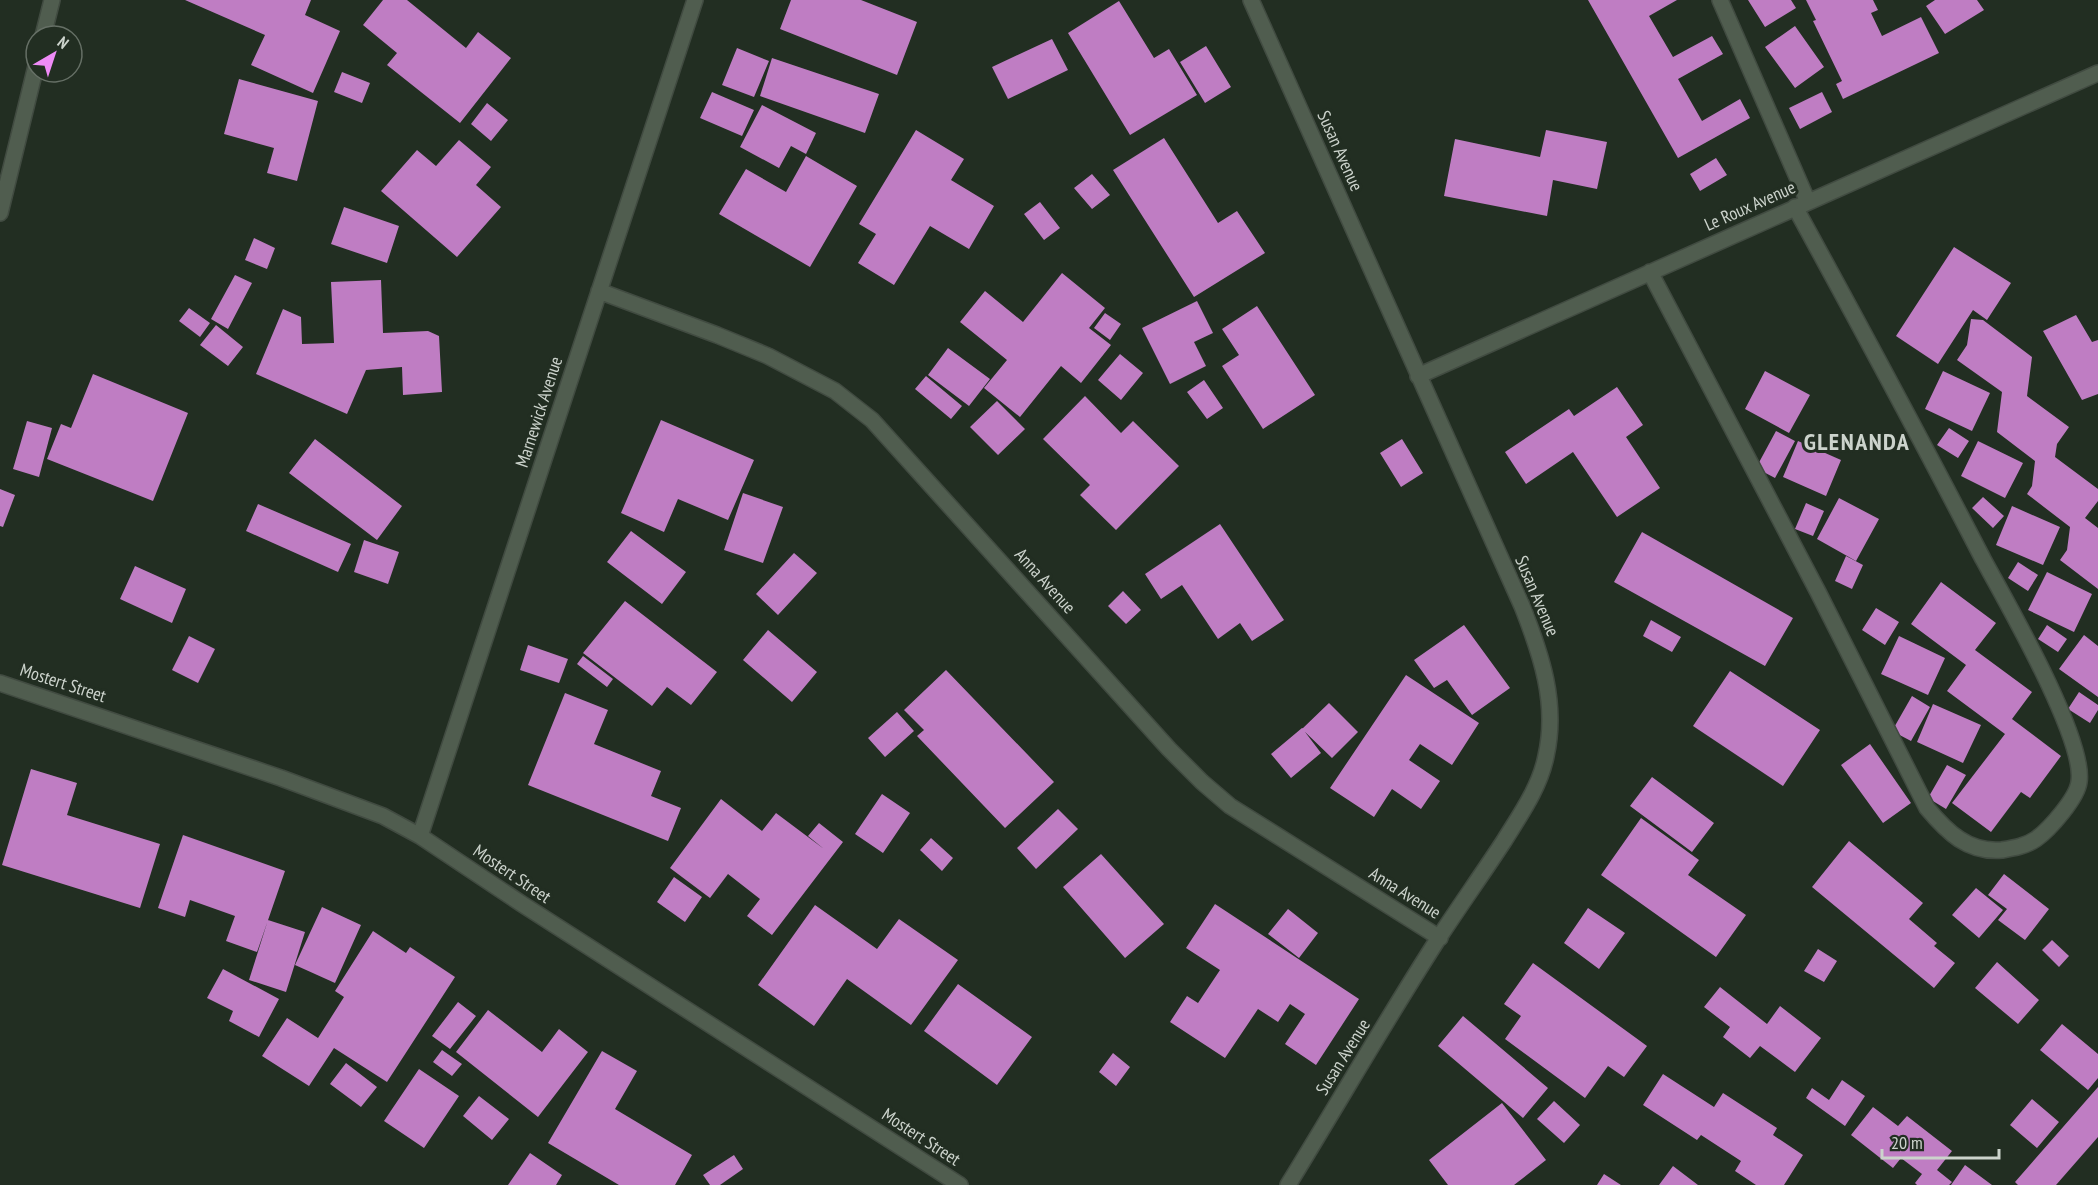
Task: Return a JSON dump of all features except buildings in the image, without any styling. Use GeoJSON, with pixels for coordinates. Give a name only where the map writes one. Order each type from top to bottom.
{"type":"FeatureCollection","features":[{"type":"Feature","properties":{"kind":"street"},"geometry":{"type":"LineString","coordinates":[[46,24],[52,0]]}},
{"type":"Feature","properties":{"kind":"street","name":"Marnewick Avenue"},"geometry":{"type":"LineString","coordinates":[[420,836],[695,0]]}},
{"type":"Feature","properties":{"kind":"street","name":"Susan Avenue"},"geometry":{"type":"LineString","coordinates":[[1251,0],[1537,643],[1546,674],[1551,728],[1546,758],[1536,786],[1517,821],[1440,938],[1288,1185]]}},
{"type":"Feature","properties":{"kind":"street"},"geometry":{"type":"LineString","coordinates":[[1650,272],[1818,592],[1927,808],[1944,828],[1958,839],[1974,847],[1991,851],[2018,848],[2037,838],[2063,810],[2074,795],[2079,782],[2079,769],[2071,734],[2035,658],[1801,204],[1720,0]]}},
{"type":"Feature","properties":{"kind":"street","name":"Le Roux Avenue"},"geometry":{"type":"LineString","coordinates":[[1418,376],[2098,73]]}},
{"type":"Feature","properties":{"kind":"street"},"geometry":{"type":"LineString","coordinates":[[0,213],[32,84]]}},
{"type":"Feature","properties":{"kind":"street","name":"Anna Avenue"},"geometry":{"type":"LineString","coordinates":[[599,291],[737,343],[801,372],[835,391],[872,420],[1202,782],[1230,806],[1440,938]]}},
{"type":"Feature","properties":{"kind":"street","name":"Mostert Street"},"geometry":{"type":"LineString","coordinates":[[0,683],[346,801],[383,816],[420,836],[960,1185]]}},
{"type":"Feature","properties":{"kind":"district","name":"GLENANDA"},"geometry":{"type":"Point","coordinates":[1857,442]}}]}
